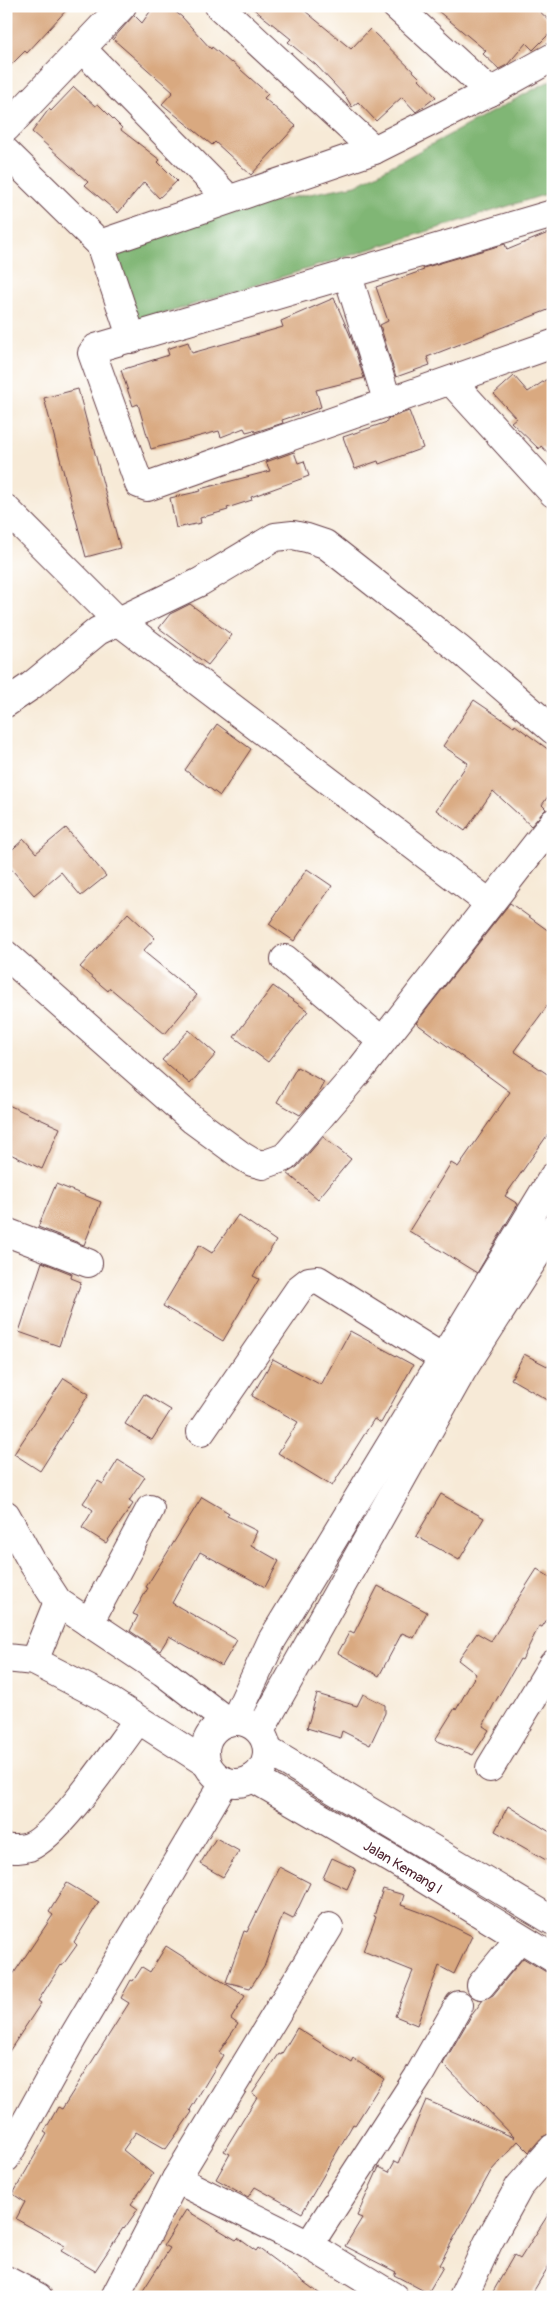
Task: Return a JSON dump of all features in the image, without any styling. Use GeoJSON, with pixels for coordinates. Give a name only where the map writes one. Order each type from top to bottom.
{"type":"FeatureCollection","features":[{"type":"Feature","properties":{"kind":"street"},"geometry":{"type":"LineString","coordinates":[[6,128],[122,6]]}},
{"type":"Feature","properties":{"kind":"street"},"geometry":{"type":"LineString","coordinates":[[219,6],[374,150]]}},
{"type":"Feature","properties":{"kind":"street"},"geometry":{"type":"LineString","coordinates":[[396,6],[490,92]]}},
{"type":"Feature","properties":{"kind":"street"},"geometry":{"type":"LineString","coordinates":[[82,49],[229,199]]}},
{"type":"Feature","properties":{"kind":"street"},"geometry":{"type":"LineString","coordinates":[[104,255],[229,199],[374,150],[490,92],[553,57]]}},
{"type":"Feature","properties":{"kind":"street"},"geometry":{"type":"LineString","coordinates":[[6,152],[104,255],[132,339]]}},
{"type":"Feature","properties":{"kind":"street"},"geometry":{"type":"LineString","coordinates":[[553,214],[96,348],[92,353],[139,484],[146,487],[553,344]]}},
{"type":"Feature","properties":{"kind":"street"},"geometry":{"type":"LineString","coordinates":[[347,273],[388,403]]}},
{"type":"Feature","properties":{"kind":"street"},"geometry":{"type":"LineString","coordinates":[[451,381],[553,493]]}},
{"type":"Feature","properties":{"kind":"street"},"geometry":{"type":"LineString","coordinates":[[6,509],[117,620],[489,904]]}},
{"type":"Feature","properties":{"kind":"street"},"geometry":{"type":"LineString","coordinates":[[6,703],[47,674],[98,631],[117,620],[152,606],[200,582],[276,537],[293,535],[325,544],[460,650],[553,730]]}},
{"type":"Feature","properties":{"kind":"street"},"geometry":{"type":"LineString","coordinates":[[6,955],[193,1120],[242,1156],[252,1162],[263,1165],[285,1156],[382,1041],[553,823]]}},
{"type":"Feature","properties":{"kind":"street"},"geometry":{"type":"LineString","coordinates":[[285,959],[382,1041]]}},
{"type":"Feature","properties":{"kind":"street"},"geometry":{"type":"LineString","coordinates":[[6,1658],[34,1661],[102,1696],[215,1772],[244,1783],[261,1771],[266,1761],[263,1741],[452,1364],[553,1176]]}},
{"type":"Feature","properties":{"kind":"street"},"geometry":{"type":"LineString","coordinates":[[215,1772],[204,1753],[210,1733],[218,1726],[231,1721],[272,1640],[452,1364],[553,1229]]}},
{"type":"Feature","properties":{"kind":"street"},"geometry":{"type":"LineString","coordinates":[[6,1232],[88,1263]]}},
{"type":"Feature","properties":{"kind":"street"},"geometry":{"type":"LineString","coordinates":[[201,1432],[300,1288],[309,1281],[318,1280],[452,1364]]}},
{"type":"Feature","properties":{"kind":"street"},"geometry":{"type":"LineString","coordinates":[[89,1623],[150,1509]]}},
{"type":"Feature","properties":{"kind":"street"},"geometry":{"type":"LineString","coordinates":[[6,1515],[32,1562],[58,1602],[164,1672],[231,1721],[249,1724],[263,1741],[553,1921]]}},
{"type":"Feature","properties":{"kind":"street"},"geometry":{"type":"LineString","coordinates":[[34,1661],[58,1602]]}},
{"type":"Feature","properties":{"kind":"street"},"geometry":{"type":"LineString","coordinates":[[490,1768],[553,1664]]}},
{"type":"Feature","properties":{"kind":"street"},"geometry":{"type":"LineString","coordinates":[[6,1848],[29,1847],[59,1822],[138,1720]]}},
{"type":"Feature","properties":{"kind":"street"},"geometry":{"type":"LineString","coordinates":[[6,2158],[215,1772]]}},
{"type":"Feature","properties":{"kind":"street","name":"Jalan Kemang I"},"geometry":{"type":"LineString","coordinates":[[253,1778],[395,1861],[519,1939],[553,1958]]}},
{"type":"Feature","properties":{"kind":"street"},"geometry":{"type":"LineString","coordinates":[[115,2297],[176,2179],[329,1927]]}},
{"type":"Feature","properties":{"kind":"street"},"geometry":{"type":"LineString","coordinates":[[481,1985],[519,1939]]}},
{"type":"Feature","properties":{"kind":"street"},"geometry":{"type":"LineString","coordinates":[[309,2245],[418,2077],[459,2005]]}},
{"type":"Feature","properties":{"kind":"street"},"geometry":{"type":"LineString","coordinates":[[463,2297],[488,2243],[519,2187],[548,2154]]}},
{"type":"Feature","properties":{"kind":"street"},"geometry":{"type":"LineString","coordinates":[[176,2179],[309,2245],[394,2297]]}},
{"type":"Feature","properties":{"kind":"street"},"geometry":{"type":"LineString","coordinates":[[6,2280],[38,2297]]}},
{"type":"Feature","properties":{"kind":"green space"},"geometry":{"type":"Polygon","coordinates":[[[553,79],[553,192],[138,322],[112,244],[238,208],[356,185],[553,79]]]}},
{"type":"Feature","properties":{"kind":"building"},"geometry":{"type":"Polygon","coordinates":[[[6,6],[70,6],[27,53],[25,51],[6,70],[6,6]]]}},
{"type":"Feature","properties":{"kind":"building"},"geometry":{"type":"Polygon","coordinates":[[[154,6],[168,6],[182,17],[211,49],[212,47],[232,62],[268,94],[264,98],[296,126],[251,175],[215,142],[212,145],[162,104],[173,92],[113,39],[134,15],[142,23],[154,6]]]}},
{"type":"Feature","properties":{"kind":"building"},"geometry":{"type":"Polygon","coordinates":[[[250,6],[299,6],[351,49],[370,29],[420,78],[436,97],[416,112],[402,97],[376,121],[358,102],[352,107],[346,97],[316,65],[288,42],[291,39],[250,6]]]}},
{"type":"Feature","properties":{"kind":"building"},"geometry":{"type":"Polygon","coordinates":[[[432,6],[534,6],[553,24],[553,30],[533,50],[526,43],[507,65],[499,69],[483,54],[486,51],[432,6]]]}},
{"type":"Feature","properties":{"kind":"building"},"geometry":{"type":"Polygon","coordinates":[[[74,87],[95,106],[98,104],[122,128],[121,130],[160,160],[158,162],[177,181],[159,198],[144,182],[118,213],[85,185],[88,182],[32,132],[49,109],[51,111],[74,87]]]}},
{"type":"Feature","properties":{"kind":"building"},"geometry":{"type":"Polygon","coordinates":[[[553,231],[553,308],[427,357],[430,365],[396,377],[380,325],[388,321],[376,287],[424,270],[423,268],[505,244],[507,250],[553,231]]]}},
{"type":"Feature","properties":{"kind":"building"},"geometry":{"type":"Polygon","coordinates":[[[334,298],[350,335],[364,378],[316,390],[321,407],[282,420],[283,423],[255,432],[254,430],[246,432],[244,428],[221,437],[219,431],[151,449],[138,404],[133,406],[121,370],[169,355],[167,349],[188,342],[192,353],[283,327],[281,321],[334,298]]]}},
{"type":"Feature","properties":{"kind":"building"},"geometry":{"type":"Polygon","coordinates":[[[553,375],[553,457],[541,446],[539,449],[511,422],[516,418],[494,394],[514,376],[528,392],[553,375]]]}},
{"type":"Feature","properties":{"kind":"building"},"geometry":{"type":"Polygon","coordinates":[[[78,389],[120,548],[86,557],[44,398],[78,389]]]}},
{"type":"Feature","properties":{"kind":"building"},"geometry":{"type":"Polygon","coordinates":[[[409,411],[423,448],[379,464],[378,461],[355,469],[343,437],[387,422],[387,419],[409,411]]]}},
{"type":"Feature","properties":{"kind":"building"},"geometry":{"type":"Polygon","coordinates":[[[294,452],[298,463],[304,461],[309,476],[251,497],[252,500],[227,508],[228,510],[200,518],[201,523],[176,528],[170,498],[270,471],[266,462],[294,452]]]}},
{"type":"Feature","properties":{"kind":"building"},"geometry":{"type":"Polygon","coordinates":[[[190,604],[232,635],[208,665],[159,628],[170,614],[190,604]]]}},
{"type":"Feature","properties":{"kind":"building"},"geometry":{"type":"Polygon","coordinates":[[[474,700],[514,727],[515,725],[553,753],[553,789],[542,805],[546,809],[531,826],[493,791],[465,831],[436,810],[468,763],[443,746],[474,700]]]}},
{"type":"Feature","properties":{"kind":"building"},"geometry":{"type":"Polygon","coordinates":[[[217,724],[251,749],[220,796],[185,770],[217,724]]]}},
{"type":"Feature","properties":{"kind":"building"},"geometry":{"type":"Polygon","coordinates":[[[66,828],[106,876],[81,896],[61,872],[34,895],[6,863],[6,855],[24,839],[36,853],[66,828]]]}},
{"type":"Feature","properties":{"kind":"building"},"geometry":{"type":"Polygon","coordinates":[[[307,869],[332,886],[294,941],[269,924],[307,869]]]}},
{"type":"Feature","properties":{"kind":"building"},"geometry":{"type":"Polygon","coordinates":[[[510,903],[553,934],[553,998],[514,1051],[553,1078],[553,1127],[505,1196],[518,1204],[477,1273],[409,1231],[451,1163],[458,1167],[510,1092],[416,1023],[510,903]]]}},
{"type":"Feature","properties":{"kind":"building"},"geometry":{"type":"Polygon","coordinates":[[[128,913],[155,938],[143,951],[197,995],[165,1034],[110,988],[108,991],[80,967],[128,913]]]}},
{"type":"Feature","properties":{"kind":"building"},"geometry":{"type":"Polygon","coordinates":[[[273,986],[308,1011],[268,1062],[234,1037],[273,986]]]}},
{"type":"Feature","properties":{"kind":"building"},"geometry":{"type":"Polygon","coordinates":[[[189,1030],[216,1054],[190,1084],[162,1060],[189,1030]]]}},
{"type":"Feature","properties":{"kind":"building"},"geometry":{"type":"Polygon","coordinates":[[[297,1067],[324,1082],[316,1097],[300,1115],[277,1102],[297,1067]]]}},
{"type":"Feature","properties":{"kind":"building"},"geometry":{"type":"Polygon","coordinates":[[[6,1104],[60,1128],[42,1169],[6,1152],[6,1104]]]}},
{"type":"Feature","properties":{"kind":"building"},"geometry":{"type":"Polygon","coordinates":[[[323,1137],[351,1159],[318,1199],[287,1173],[297,1167],[323,1137]]]}},
{"type":"Feature","properties":{"kind":"building"},"geometry":{"type":"Polygon","coordinates":[[[56,1184],[101,1202],[84,1245],[38,1227],[56,1184]]]}},
{"type":"Feature","properties":{"kind":"building"},"geometry":{"type":"Polygon","coordinates":[[[238,1215],[276,1241],[253,1276],[259,1279],[223,1341],[163,1306],[199,1245],[212,1253],[238,1215]]]}},
{"type":"Feature","properties":{"kind":"building"},"geometry":{"type":"Polygon","coordinates":[[[42,1262],[72,1274],[71,1278],[81,1282],[59,1346],[19,1332],[42,1262]]]}},
{"type":"Feature","properties":{"kind":"building"},"geometry":{"type":"Polygon","coordinates":[[[350,1331],[413,1365],[381,1423],[374,1419],[332,1486],[278,1453],[298,1422],[252,1396],[273,1359],[321,1385],[350,1331]]]}},
{"type":"Feature","properties":{"kind":"building"},"geometry":{"type":"Polygon","coordinates":[[[524,1354],[553,1369],[553,1403],[511,1379],[524,1354]]]}},
{"type":"Feature","properties":{"kind":"building"},"geometry":{"type":"Polygon","coordinates":[[[64,1378],[89,1394],[40,1471],[14,1454],[64,1378]]]}},
{"type":"Feature","properties":{"kind":"building"},"geometry":{"type":"Polygon","coordinates":[[[144,1394],[171,1410],[152,1440],[125,1424],[144,1394]]]}},
{"type":"Feature","properties":{"kind":"building"},"geometry":{"type":"Polygon","coordinates":[[[118,1460],[145,1477],[129,1501],[133,1504],[106,1543],[82,1528],[93,1510],[83,1503],[98,1481],[103,1484],[118,1460]]]}},
{"type":"Feature","properties":{"kind":"building"},"geometry":{"type":"Polygon","coordinates":[[[441,1494],[484,1518],[459,1560],[416,1536],[441,1494]]]}},
{"type":"Feature","properties":{"kind":"building"},"geometry":{"type":"Polygon","coordinates":[[[202,1497],[229,1513],[227,1516],[257,1531],[251,1545],[279,1561],[265,1587],[200,1552],[172,1603],[237,1640],[222,1666],[169,1636],[160,1651],[130,1631],[138,1616],[133,1614],[148,1588],[146,1587],[202,1497]]]}},
{"type":"Feature","properties":{"kind":"building"},"geometry":{"type":"Polygon","coordinates":[[[537,1569],[553,1579],[553,1610],[542,1627],[539,1626],[522,1660],[520,1659],[494,1704],[483,1726],[489,1730],[473,1755],[435,1740],[455,1708],[456,1710],[476,1674],[458,1660],[477,1633],[491,1641],[537,1569]]]}},
{"type":"Feature","properties":{"kind":"building"},"geometry":{"type":"Polygon","coordinates":[[[378,1586],[427,1612],[414,1638],[402,1633],[379,1676],[338,1653],[350,1631],[354,1633],[378,1586]]]}},
{"type":"Feature","properties":{"kind":"building"},"geometry":{"type":"Polygon","coordinates":[[[317,1694],[357,1706],[363,1694],[385,1705],[385,1713],[370,1745],[342,1731],[340,1738],[307,1728],[317,1694]]]}},
{"type":"Feature","properties":{"kind":"building"},"geometry":{"type":"Polygon","coordinates":[[[508,1806],[553,1834],[553,1864],[495,1831],[508,1806]]]}},
{"type":"Feature","properties":{"kind":"building"},"geometry":{"type":"Polygon","coordinates":[[[216,1838],[239,1851],[223,1877],[200,1864],[216,1838]]]}},
{"type":"Feature","properties":{"kind":"building"},"geometry":{"type":"Polygon","coordinates":[[[332,1858],[356,1869],[347,1889],[323,1878],[332,1858]]]}},
{"type":"Feature","properties":{"kind":"building"},"geometry":{"type":"Polygon","coordinates":[[[279,1867],[310,1883],[293,1919],[283,1914],[264,1967],[250,1988],[226,1982],[244,1931],[247,1932],[279,1867]]]}},
{"type":"Feature","properties":{"kind":"building"},"geometry":{"type":"Polygon","coordinates":[[[67,1883],[99,1902],[74,1942],[77,1945],[61,1965],[38,2001],[41,2003],[6,2056],[6,1985],[53,1915],[49,1912],[67,1883]]]}},
{"type":"Feature","properties":{"kind":"building"},"geometry":{"type":"Polygon","coordinates":[[[383,1889],[404,1895],[401,1905],[434,1917],[472,1936],[454,1974],[439,1966],[417,2025],[395,2016],[413,1971],[363,1951],[376,1917],[374,1916],[383,1889]]]}},
{"type":"Feature","properties":{"kind":"building"},"geometry":{"type":"Polygon","coordinates":[[[166,1946],[245,1996],[231,2019],[238,2024],[219,2052],[223,2055],[190,2110],[192,2112],[166,2149],[136,2132],[123,2150],[153,2174],[131,2204],[138,2209],[95,2271],[61,2251],[65,2246],[16,2219],[25,2202],[13,2194],[47,2134],[44,2132],[58,2107],[62,2109],[129,2003],[121,1998],[131,1980],[133,1981],[142,1967],[150,1972],[166,1946]]]}},
{"type":"Feature","properties":{"kind":"building"},"geometry":{"type":"Polygon","coordinates":[[[523,1958],[553,1976],[553,2133],[542,2137],[529,2152],[518,2141],[491,2171],[439,2265],[443,2267],[428,2293],[394,2275],[396,2272],[345,2246],[362,2218],[357,2216],[379,2167],[389,2172],[395,2161],[399,2163],[426,2100],[515,2138],[443,2064],[471,2016],[483,2000],[493,1995],[523,1958]]]}},
{"type":"Feature","properties":{"kind":"building"},"geometry":{"type":"Polygon","coordinates":[[[297,2028],[352,2063],[354,2059],[384,2079],[355,2125],[353,2124],[302,2213],[255,2187],[248,2197],[216,2179],[230,2154],[224,2151],[257,2097],[252,2094],[279,2054],[281,2055],[297,2028]]]}},
{"type":"Feature","properties":{"kind":"building"},"geometry":{"type":"Polygon","coordinates":[[[553,2207],[553,2259],[530,2297],[490,2297],[514,2255],[520,2259],[553,2207]]]}},
{"type":"Feature","properties":{"kind":"building"},"geometry":{"type":"Polygon","coordinates":[[[186,2210],[236,2240],[238,2238],[256,2251],[258,2248],[324,2297],[139,2297],[170,2248],[164,2245],[186,2210]]]}}]}
